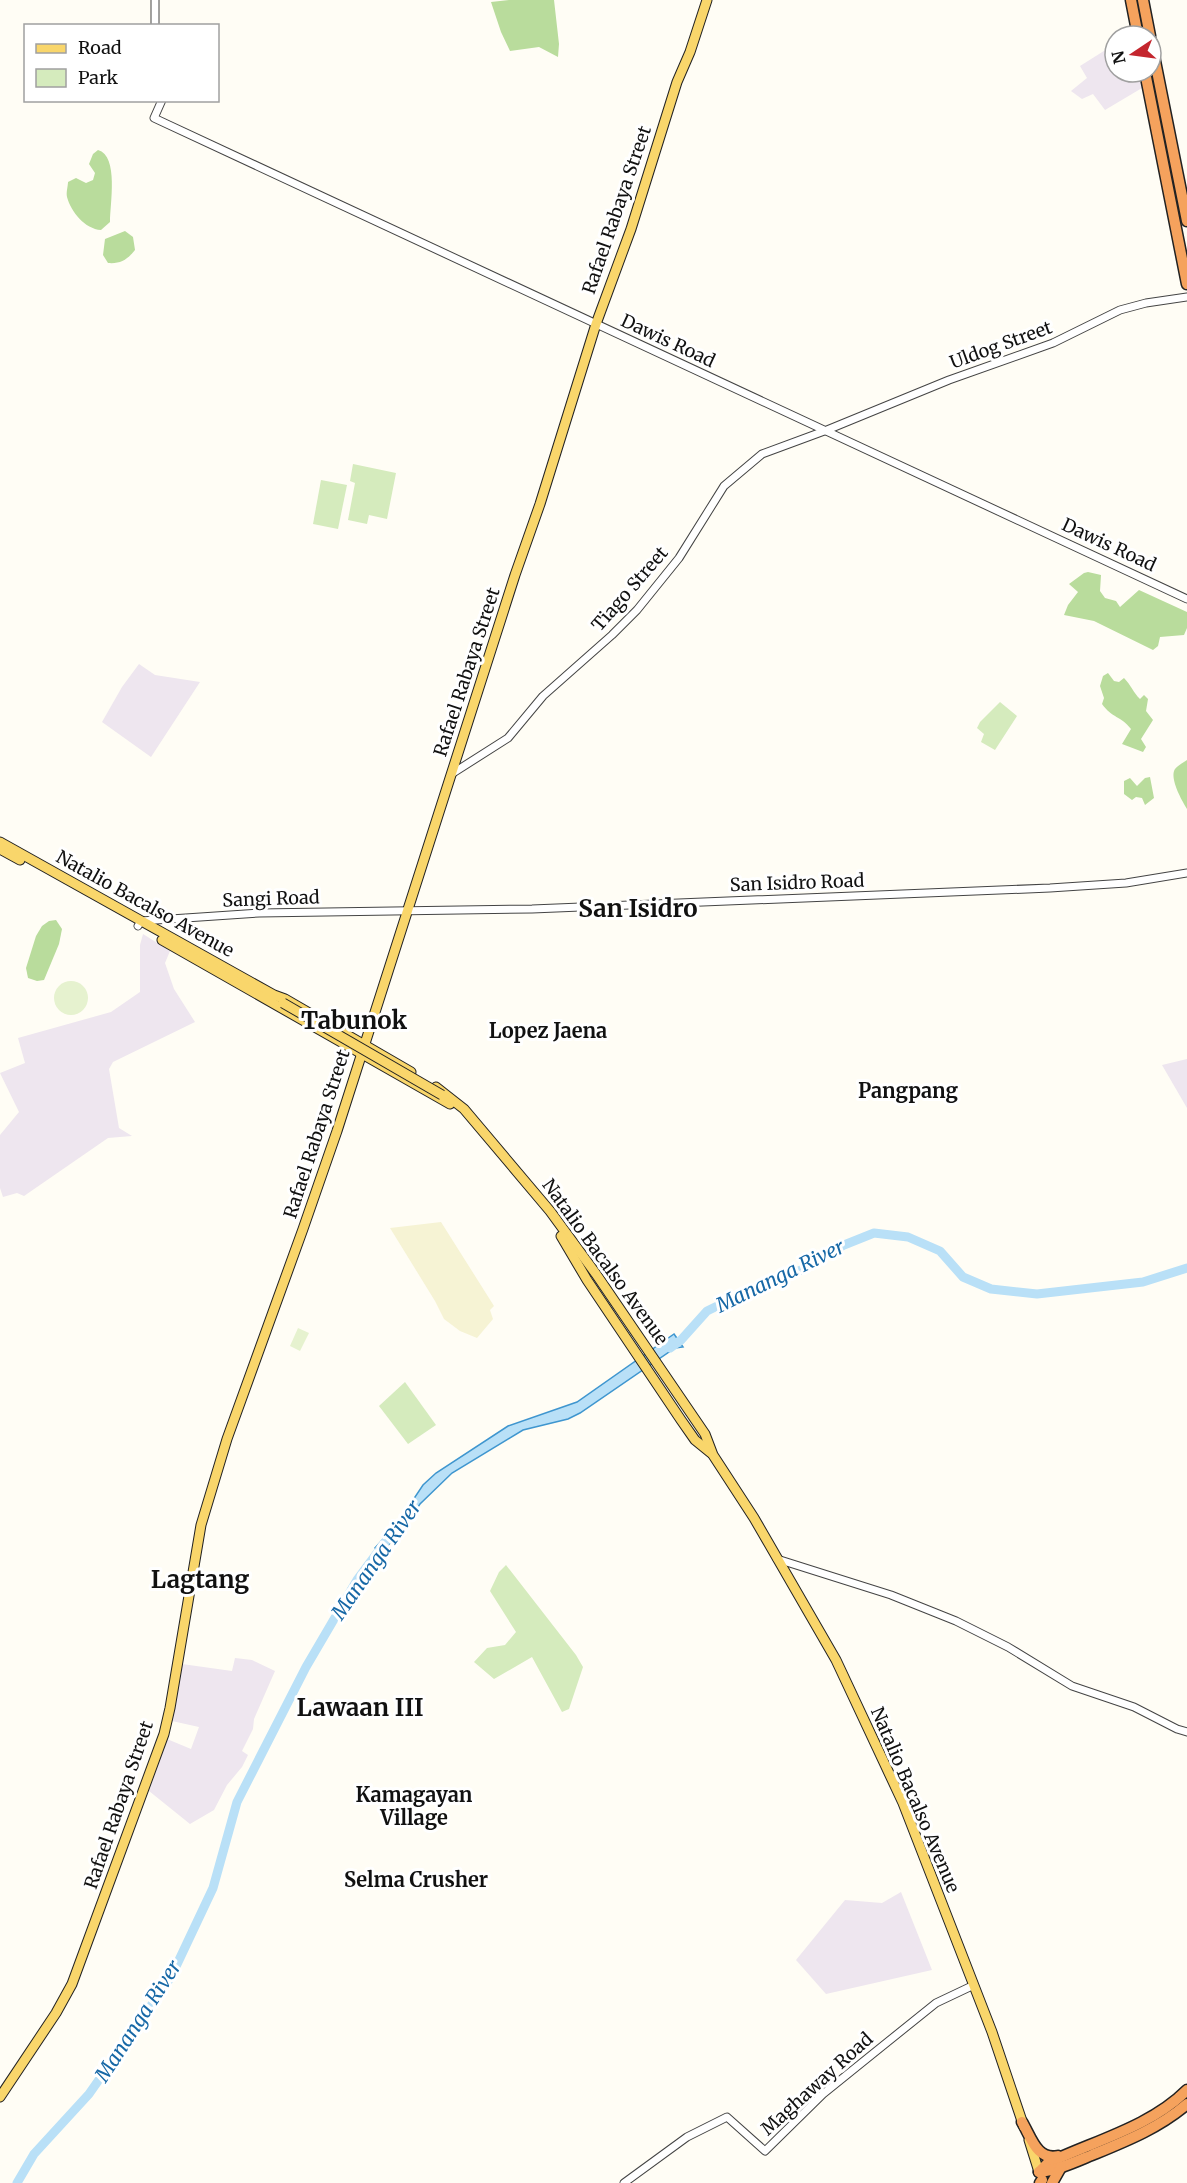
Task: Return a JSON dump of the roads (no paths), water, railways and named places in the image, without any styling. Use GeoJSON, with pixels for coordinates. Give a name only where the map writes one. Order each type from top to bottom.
{"type":"FeatureCollection","features":[{"type":"Feature","properties":{"kind":"highway"},"geometry":{"type":"LineString","coordinates":[[1131,0],[1136,24]]}},
{"type":"Feature","properties":{"kind":"highway"},"geometry":{"type":"LineString","coordinates":[[1143,0],[1148,24]]}},
{"type":"Feature","properties":{"kind":"highway"},"geometry":{"type":"LineString","coordinates":[[1147,84],[1187,284]]}},
{"type":"Feature","properties":{"kind":"highway"},"geometry":{"type":"LineString","coordinates":[[1160,84],[1187,221]]}},
{"type":"Feature","properties":{"kind":"highway"},"geometry":{"type":"LineString","coordinates":[[1044,2180],[1048,2163],[1154,2116],[1187,2090]]}},
{"type":"Feature","properties":{"kind":"highway"},"geometry":{"type":"LineString","coordinates":[[1044,2180],[1061,2167],[1136,2136],[1161,2123],[1187,2104]]}},
{"type":"Feature","properties":{"kind":"highway"},"geometry":{"type":"LineString","coordinates":[[1022,2122],[1043,2155],[1050,2157],[1064,2155]]}},
{"type":"Feature","properties":{"kind":"main road","name":"Rafael Rabaya Street"},"geometry":{"type":"LineString","coordinates":[[0,2097],[56,2013],[72,1984],[156,1759],[170,1708],[195,1553],[206,1504],[227,1439],[303,1229],[453,773],[596,324],[633,225],[677,82],[707,0]]}},
{"type":"Feature","properties":{"kind":"main road","name":"Natalio Bacalso Avenue"},"geometry":{"type":"LineString","coordinates":[[0,842],[139,924]]}},
{"type":"Feature","properties":{"kind":"main road","name":"Natalio Bacalso Avenue"},"geometry":{"type":"LineString","coordinates":[[0,849],[272,998],[360,1054],[464,1109],[550,1211],[596,1274],[705,1434],[713,1455],[777,1558],[836,1660],[903,1803],[974,1985],[1044,2180]]}},
{"type":"Feature","properties":{"kind":"main road","name":"Natalio Bacalso Avenue"},"geometry":{"type":"LineString","coordinates":[[272,998],[285,999],[444,1092],[546,1215],[681,1420],[695,1440],[713,1455]]}},
{"type":"Feature","properties":{"kind":"main road","name":"Natalio Bacalso Avenue"},"geometry":{"type":"LineString","coordinates":[[272,998],[452,1102]]}},
{"type":"Feature","properties":{"kind":"street"},"geometry":{"type":"LineString","coordinates":[[155,0],[155,24]]}},
{"type":"Feature","properties":{"kind":"street","name":"Dawis Road"},"geometry":{"type":"LineString","coordinates":[[161,102],[154,118],[1187,599]]}},
{"type":"Feature","properties":{"kind":"street","name":"Uldog Street"},"geometry":{"type":"LineString","coordinates":[[827,430],[949,380],[1053,343],[1120,309],[1187,297]]}},
{"type":"Feature","properties":{"kind":"street","name":"Tiago Street"},"geometry":{"type":"LineString","coordinates":[[453,773],[508,738],[543,696],[637,610],[679,558],[724,486],[762,454],[827,430]]}},
{"type":"Feature","properties":{"kind":"street","name":"San Isidro Road"},"geometry":{"type":"LineString","coordinates":[[408,911],[532,909],[558,906],[1050,888],[1126,883],[1187,873]]}},
{"type":"Feature","properties":{"kind":"street","name":"Sangi Road"},"geometry":{"type":"LineString","coordinates":[[139,924],[259,913],[408,911]]}},
{"type":"Feature","properties":{"kind":"street"},"geometry":{"type":"LineString","coordinates":[[777,1558],[891,1595],[956,1621],[1008,1647],[1072,1686],[1134,1707],[1187,1732]]}},
{"type":"Feature","properties":{"kind":"street","name":"Maghaway Road"},"geometry":{"type":"LineString","coordinates":[[624,2183],[687,2138],[728,2117],[765,2151],[823,2094],[936,2003],[974,1985]]}},
{"type":"Feature","properties":{"kind":"water"},"geometry":{"type":"Polygon","coordinates":[[[674,1334],[683,1347],[675,1348],[580,1413],[568,1419],[523,1430],[452,1473],[420,1504],[403,1529],[381,1553],[375,1548],[397,1524],[423,1485],[436,1473],[508,1426],[577,1402],[674,1334]]]}},
{"type":"Feature","properties":{"kind":"waterway","name":"Mananga River"},"geometry":{"type":"LineString","coordinates":[[670,1348],[681,1340],[707,1311],[806,1268],[844,1245],[874,1233],[908,1237],[940,1251],[963,1277],[991,1289],[1037,1294],[1143,1282],[1187,1268]]}},
{"type":"Feature","properties":{"kind":"waterway","name":"Mananga River"},"geometry":{"type":"LineString","coordinates":[[17,2183],[34,2154],[89,2094],[171,1977],[213,1888],[237,1802],[306,1667],[357,1580],[386,1541]]}},
{"type":"Feature","properties":{"kind":"district","name":"San Isidro"},"geometry":{"type":"Point","coordinates":[638,909]}},
{"type":"Feature","properties":{"kind":"district","name":"Tabunok"},"geometry":{"type":"Point","coordinates":[354,1021]}},
{"type":"Feature","properties":{"kind":"district","name":"Lopez Jaena"},"geometry":{"type":"Point","coordinates":[548,1031]}},
{"type":"Feature","properties":{"kind":"district","name":"Pangpang"},"geometry":{"type":"Point","coordinates":[908,1091]}},
{"type":"Feature","properties":{"kind":"district","name":"Lagtang"},"geometry":{"type":"Point","coordinates":[200,1580]}},
{"type":"Feature","properties":{"kind":"district","name":"Lawaan III"},"geometry":{"type":"Point","coordinates":[360,1708]}},
{"type":"Feature","properties":{"kind":"district","name":"Kamagayan Village"},"geometry":{"type":"Point","coordinates":[414,1806]}},
{"type":"Feature","properties":{"kind":"district","name":"Selma Crusher"},"geometry":{"type":"Point","coordinates":[416,1880]}}]}
